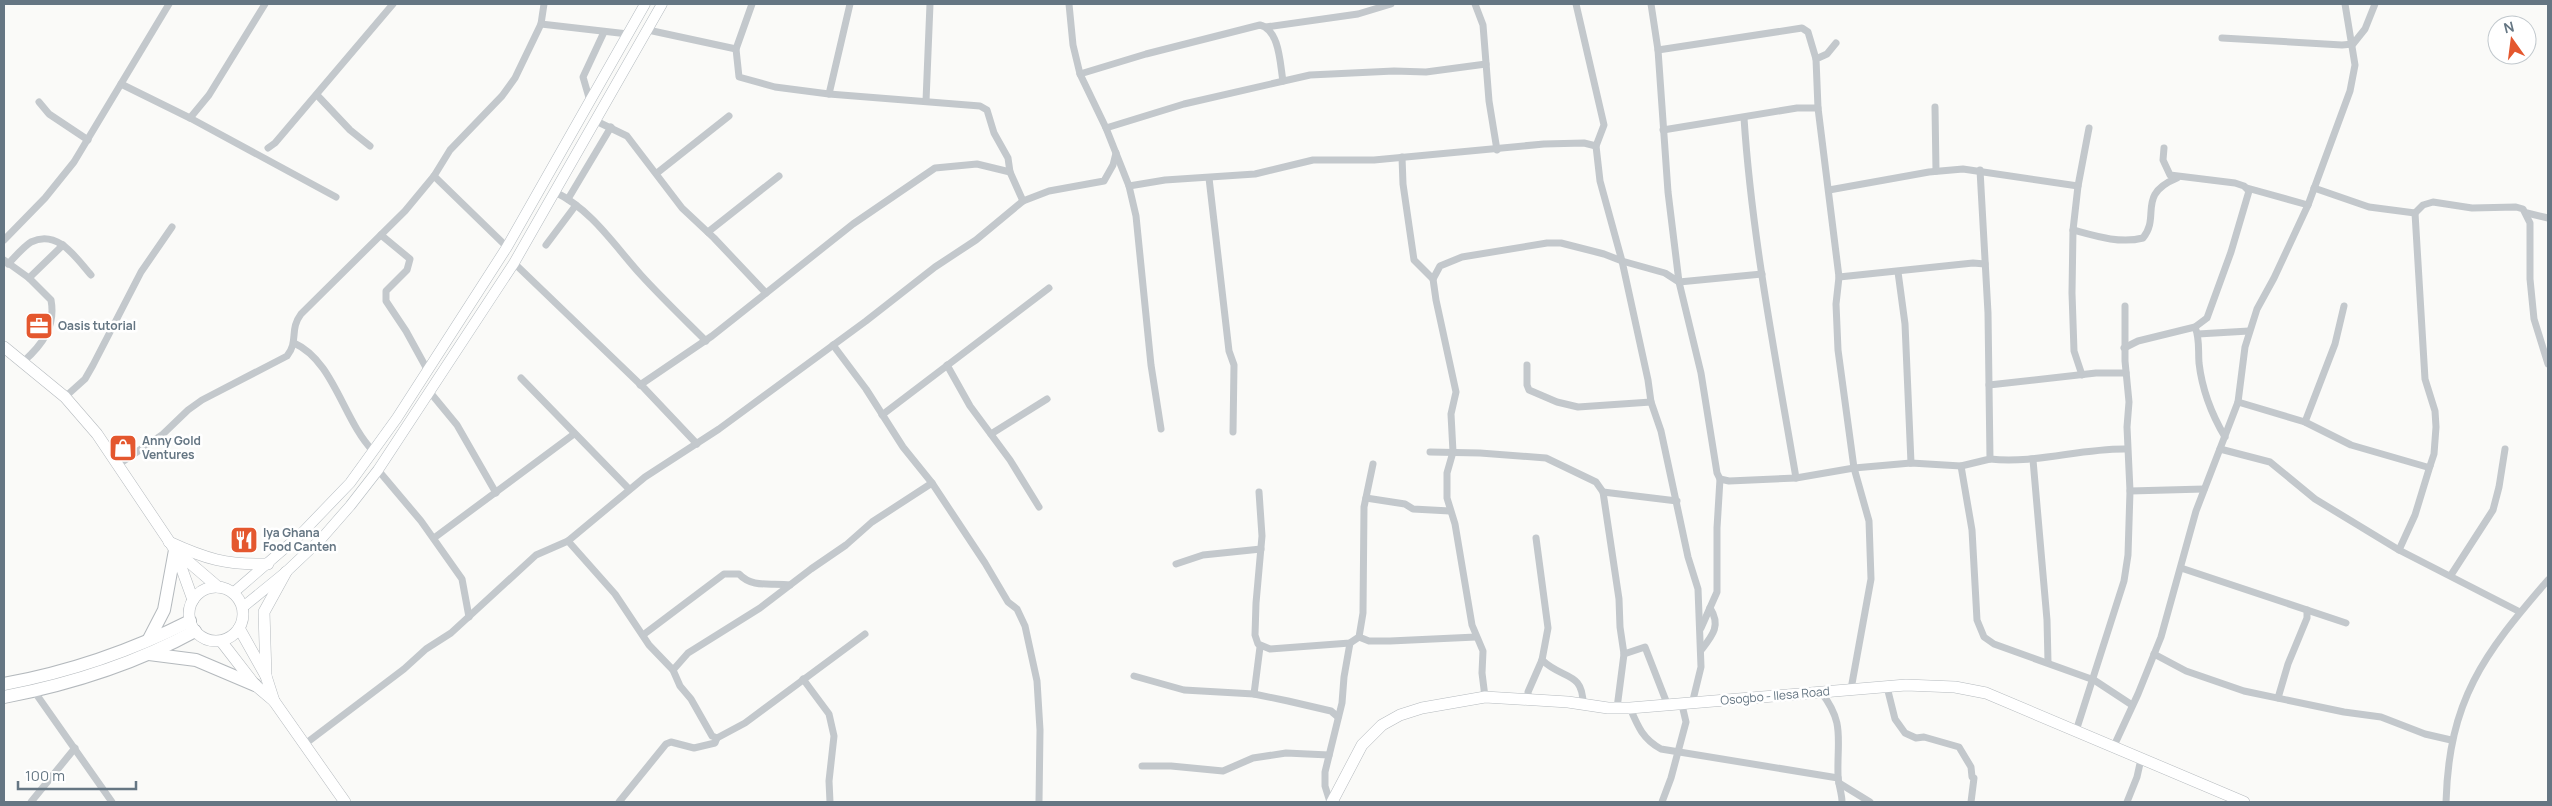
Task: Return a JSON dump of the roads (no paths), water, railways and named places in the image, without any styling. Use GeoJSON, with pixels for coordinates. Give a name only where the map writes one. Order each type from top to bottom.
{"type":"FeatureCollection","features":[{"type":"Feature","properties":{"kind":"highway"},"geometry":{"type":"LineString","coordinates":[[150,639],[164,610],[172,546]]}},
{"type":"Feature","properties":{"kind":"highway"},"geometry":{"type":"LineString","coordinates":[[4,684],[42,677],[97,661],[150,639],[193,626]]}},
{"type":"Feature","properties":{"kind":"highway"},"geometry":{"type":"LineString","coordinates":[[4,697],[84,678],[149,654],[193,626]]}},
{"type":"Feature","properties":{"kind":"highway"},"geometry":{"type":"LineString","coordinates":[[149,654],[196,660],[255,685]]}},
{"type":"Feature","properties":{"kind":"main road"},"geometry":{"type":"LineString","coordinates":[[233,593],[300,535],[350,483],[373,451],[428,371],[507,247],[645,4]]}},
{"type":"Feature","properties":{"kind":"main road"},"geometry":{"type":"LineString","coordinates":[[242,607],[286,572],[345,513],[378,470],[514,263],[662,4]]}},
{"type":"Feature","properties":{"kind":"main road"},"geometry":{"type":"LineString","coordinates":[[4,347],[77,409],[119,464],[172,546],[194,600]]}},
{"type":"Feature","properties":{"kind":"main road"},"geometry":{"type":"LineString","coordinates":[[172,546],[217,562],[240,565],[268,564]]}},
{"type":"Feature","properties":{"kind":"main road"},"geometry":{"type":"LineString","coordinates":[[172,546],[218,587],[233,593],[242,607],[243,618],[239,628],[231,636],[221,640],[210,640],[193,626],[190,610],[194,600],[201,592],[218,587]]}},
{"type":"Feature","properties":{"kind":"main road"},"geometry":{"type":"LineString","coordinates":[[266,676],[264,612],[286,572]]}},
{"type":"Feature","properties":{"kind":"main road"},"geometry":{"type":"LineString","coordinates":[[239,628],[266,676],[274,702]]}},
{"type":"Feature","properties":{"kind":"main road"},"geometry":{"type":"LineString","coordinates":[[221,640],[255,685],[274,702],[344,802]]}},
{"type":"Feature","properties":{"kind":"main road","name":"Osogbo - Ilesa Road"},"geometry":{"type":"LineString","coordinates":[[1331,802],[1362,745],[1382,725],[1400,715],[1422,708],[1485,697],[1630,708],[1850,689],[1934,686],[1986,693],[2244,802]]}},
{"type":"Feature","properties":{"kind":"street"},"geometry":{"type":"LineString","coordinates":[[4,240],[56,185],[88,140],[168,4]]}},
{"type":"Feature","properties":{"kind":"street"},"geometry":{"type":"LineString","coordinates":[[190,118],[209,95],[265,4]]}},
{"type":"Feature","properties":{"kind":"street"},"geometry":{"type":"LineString","coordinates":[[268,148],[275,143],[393,4]]}},
{"type":"Feature","properties":{"kind":"street"},"geometry":{"type":"LineString","coordinates":[[119,464],[162,436],[188,410],[202,400],[287,356],[294,343],[293,328],[301,314],[405,211],[434,176],[462,136],[502,96],[515,78],[541,24],[544,4]]}},
{"type":"Feature","properties":{"kind":"street"},"geometry":{"type":"LineString","coordinates":[[752,4],[736,49],[739,77],[775,87],[829,94],[960,103],[987,110],[994,133],[1008,158],[1010,172],[1023,201]]}},
{"type":"Feature","properties":{"kind":"street"},"geometry":{"type":"LineString","coordinates":[[829,94],[850,4]]}},
{"type":"Feature","properties":{"kind":"street"},"geometry":{"type":"LineString","coordinates":[[926,101],[930,4]]}},
{"type":"Feature","properties":{"kind":"street"},"geometry":{"type":"LineString","coordinates":[[1069,4],[1072,45],[1080,74],[1116,153],[1129,186],[1136,216],[1152,372],[1161,429]]}},
{"type":"Feature","properties":{"kind":"street"},"geometry":{"type":"LineString","coordinates":[[1080,74],[1212,36],[1254,26],[1266,27],[1358,14],[1391,4]]}},
{"type":"Feature","properties":{"kind":"street"},"geometry":{"type":"LineString","coordinates":[[1475,4],[1483,25],[1494,148]]}},
{"type":"Feature","properties":{"kind":"street"},"geometry":{"type":"LineString","coordinates":[[1576,4],[1604,125],[1596,146],[1600,181],[1622,261],[1651,402],[1661,432],[1688,557],[1698,589],[1702,649],[1701,666],[1687,704],[1686,722],[1662,802]]}},
{"type":"Feature","properties":{"kind":"street"},"geometry":{"type":"LineString","coordinates":[[1651,4],[1658,50],[1663,130],[1679,282],[1701,373],[1717,473],[1720,479],[1717,528],[1717,592],[1700,628]]}},
{"type":"Feature","properties":{"kind":"street"},"geometry":{"type":"LineString","coordinates":[[2113,748],[2154,654],[2204,489],[2238,402],[2244,347],[2249,331],[2257,309],[2274,278],[2308,205],[2350,91],[2355,65],[2345,4]]}},
{"type":"Feature","properties":{"kind":"street"},"geometry":{"type":"LineString","coordinates":[[2222,38],[2342,45],[2353,44],[2365,29],[2375,4]]}},
{"type":"Feature","properties":{"kind":"street"},"geometry":{"type":"LineString","coordinates":[[541,24],[628,34]]}},
{"type":"Feature","properties":{"kind":"street"},"geometry":{"type":"LineString","coordinates":[[1266,27],[1271,32],[1278,50],[1283,81]]}},
{"type":"Feature","properties":{"kind":"street"},"geometry":{"type":"LineString","coordinates":[[1658,50],[1802,28],[1808,32],[1816,58],[1818,108],[1839,277],[1836,304],[1838,350],[1854,468],[1869,522],[1871,579],[1850,689]]}},
{"type":"Feature","properties":{"kind":"street"},"geometry":{"type":"LineString","coordinates":[[648,30],[736,49]]}},
{"type":"Feature","properties":{"kind":"street"},"geometry":{"type":"LineString","coordinates":[[590,101],[583,77],[604,32]]}},
{"type":"Feature","properties":{"kind":"street"},"geometry":{"type":"LineString","coordinates":[[1816,58],[1827,54],[1836,43]]}},
{"type":"Feature","properties":{"kind":"street"},"geometry":{"type":"LineString","coordinates":[[1106,128],[1184,104],[1310,75],[1394,71],[1426,72],[1486,64]]}},
{"type":"Feature","properties":{"kind":"street"},"geometry":{"type":"LineString","coordinates":[[121,84],[190,118],[336,197]]}},
{"type":"Feature","properties":{"kind":"street"},"geometry":{"type":"LineString","coordinates":[[316,95],[350,130],[370,146]]}},
{"type":"Feature","properties":{"kind":"street"},"geometry":{"type":"LineString","coordinates":[[40,102],[49,114],[88,140]]}},
{"type":"Feature","properties":{"kind":"street"},"geometry":{"type":"LineString","coordinates":[[1935,107],[1936,171]]}},
{"type":"Feature","properties":{"kind":"street"},"geometry":{"type":"LineString","coordinates":[[1663,130],[1797,108],[1818,108]]}},
{"type":"Feature","properties":{"kind":"street"},"geometry":{"type":"LineString","coordinates":[[657,173],[729,116]]}},
{"type":"Feature","properties":{"kind":"street"},"geometry":{"type":"LineString","coordinates":[[1744,118],[1747,167],[1762,274],[1796,478]]}},
{"type":"Feature","properties":{"kind":"street"},"geometry":{"type":"LineString","coordinates":[[596,121],[627,136],[682,208],[708,232],[766,293]]}},
{"type":"Feature","properties":{"kind":"street"},"geometry":{"type":"LineString","coordinates":[[568,199],[611,127]]}},
{"type":"Feature","properties":{"kind":"street"},"geometry":{"type":"LineString","coordinates":[[2082,375],[2074,351],[2072,293],[2073,230],[2078,186],[2089,128]]}},
{"type":"Feature","properties":{"kind":"street"},"geometry":{"type":"LineString","coordinates":[[1129,186],[1165,180],[1264,173],[1313,160],[1374,160],[1544,144],[1584,143],[1596,146]]}},
{"type":"Feature","properties":{"kind":"street"},"geometry":{"type":"LineString","coordinates":[[2164,148],[2163,160],[2166,169],[2170,175],[2176,178],[2235,183],[2308,205]]}},
{"type":"Feature","properties":{"kind":"street"},"geometry":{"type":"LineString","coordinates":[[305,744],[469,617],[536,554],[568,541],[601,516],[629,489],[697,444],[833,345],[935,267],[976,240],[1023,201],[1049,190],[1104,181],[1114,164],[1116,153]]}},
{"type":"Feature","properties":{"kind":"street"},"geometry":{"type":"LineString","coordinates":[[1402,157],[1403,184],[1414,260],[1433,280]]}},
{"type":"Feature","properties":{"kind":"street"},"geometry":{"type":"LineString","coordinates":[[640,385],[706,341],[872,210],[936,168],[977,164],[1010,172]]}},
{"type":"Feature","properties":{"kind":"street"},"geometry":{"type":"LineString","coordinates":[[1829,190],[1936,171],[1980,170],[2078,186]]}},
{"type":"Feature","properties":{"kind":"street"},"geometry":{"type":"LineString","coordinates":[[1980,170],[1986,264],[1990,385],[1990,458]]}},
{"type":"Feature","properties":{"kind":"street"},"geometry":{"type":"LineString","coordinates":[[434,176],[507,247]]}},
{"type":"Feature","properties":{"kind":"street"},"geometry":{"type":"LineString","coordinates":[[708,232],[779,176]]}},
{"type":"Feature","properties":{"kind":"street"},"geometry":{"type":"LineString","coordinates":[[1208,178],[1229,351],[1234,365],[1233,432]]}},
{"type":"Feature","properties":{"kind":"street"},"geometry":{"type":"LineString","coordinates":[[2073,230],[2102,238],[2134,240],[2143,238],[2146,234],[2155,193],[2162,184],[2176,178]]}},
{"type":"Feature","properties":{"kind":"street"},"geometry":{"type":"LineString","coordinates":[[2225,437],[2208,402],[2199,364],[2196,331],[2207,318],[2212,307],[2243,214],[2249,191],[2247,188]]}},
{"type":"Feature","properties":{"kind":"street"},"geometry":{"type":"LineString","coordinates":[[2314,188],[2370,207],[2415,213]]}},
{"type":"Feature","properties":{"kind":"street"},"geometry":{"type":"LineString","coordinates":[[555,192],[568,199],[592,219],[640,274],[706,341]]}},
{"type":"Feature","properties":{"kind":"street"},"geometry":{"type":"LineString","coordinates":[[2399,550],[2415,515],[2434,454],[2436,427],[2434,411],[2425,380],[2415,213],[2423,205],[2433,202],[2472,208],[2516,207],[2527,213],[2548,218]]}},
{"type":"Feature","properties":{"kind":"street"},"geometry":{"type":"LineString","coordinates":[[546,245],[576,205]]}},
{"type":"Feature","properties":{"kind":"street"},"geometry":{"type":"LineString","coordinates":[[2527,213],[2530,223],[2530,279],[2534,319],[2548,364]]}},
{"type":"Feature","properties":{"kind":"street"},"geometry":{"type":"LineString","coordinates":[[65,397],[85,379],[141,272],[172,228]]}},
{"type":"Feature","properties":{"kind":"street"},"geometry":{"type":"LineString","coordinates":[[381,234],[410,259],[407,270],[386,291],[386,301],[406,331],[428,371]]}},
{"type":"Feature","properties":{"kind":"street"},"geometry":{"type":"LineString","coordinates":[[23,362],[42,344],[51,324],[53,313],[51,300],[30,278],[6,262],[32,242],[47,240],[63,245],[91,275]]}},
{"type":"Feature","properties":{"kind":"street"},"geometry":{"type":"LineString","coordinates":[[1485,697],[1482,674],[1483,651],[1472,626],[1456,524],[1450,511],[1446,485],[1453,452],[1451,414],[1456,392],[1440,327],[1433,280],[1440,266],[1448,261],[1547,243],[1580,247],[1665,273],[1679,282],[1762,274]]}},
{"type":"Feature","properties":{"kind":"street"},"geometry":{"type":"LineString","coordinates":[[30,278],[63,245]]}},
{"type":"Feature","properties":{"kind":"street"},"geometry":{"type":"LineString","coordinates":[[514,263],[640,385],[697,444]]}},
{"type":"Feature","properties":{"kind":"street"},"geometry":{"type":"LineString","coordinates":[[1839,277],[1972,263],[1986,264]]}},
{"type":"Feature","properties":{"kind":"street"},"geometry":{"type":"LineString","coordinates":[[1898,272],[1905,324],[1911,463]]}},
{"type":"Feature","properties":{"kind":"street"},"geometry":{"type":"LineString","coordinates":[[882,415],[1049,288]]}},
{"type":"Feature","properties":{"kind":"street"},"geometry":{"type":"LineString","coordinates":[[2076,731],[2094,680],[2124,581],[2130,528],[2127,449],[2129,402],[2124,348],[2125,306]]}},
{"type":"Feature","properties":{"kind":"street"},"geometry":{"type":"LineString","coordinates":[[2305,422],[2335,344],[2344,306]]}},
{"type":"Feature","properties":{"kind":"street"},"geometry":{"type":"LineString","coordinates":[[2124,348],[2138,341],[2196,331],[2249,331]]}},
{"type":"Feature","properties":{"kind":"street"},"geometry":{"type":"LineString","coordinates":[[294,343],[308,350],[318,361],[361,438],[373,451]]}},
{"type":"Feature","properties":{"kind":"street"},"geometry":{"type":"LineString","coordinates":[[833,345],[916,464],[932,482],[986,563],[1008,602],[1017,609],[1025,626],[1037,681],[1040,730],[1040,802]]}},
{"type":"Feature","properties":{"kind":"street"},"geometry":{"type":"LineString","coordinates":[[947,365],[970,406],[991,434],[1039,507]]}},
{"type":"Feature","properties":{"kind":"street"},"geometry":{"type":"LineString","coordinates":[[1527,365],[1526,385],[1529,390],[1557,402],[1578,407],[1651,402]]}},
{"type":"Feature","properties":{"kind":"street"},"geometry":{"type":"LineString","coordinates":[[1990,385],[2113,372],[2126,373]]}},
{"type":"Feature","properties":{"kind":"street"},"geometry":{"type":"LineString","coordinates":[[521,378],[629,489]]}},
{"type":"Feature","properties":{"kind":"street"},"geometry":{"type":"LineString","coordinates":[[429,391],[456,425],[496,493]]}},
{"type":"Feature","properties":{"kind":"street"},"geometry":{"type":"LineString","coordinates":[[991,434],[1047,399]]}},
{"type":"Feature","properties":{"kind":"street"},"geometry":{"type":"LineString","coordinates":[[2238,402],[2305,422],[2351,445],[2427,467],[2430,466]]}},
{"type":"Feature","properties":{"kind":"street"},"geometry":{"type":"LineString","coordinates":[[434,538],[574,434]]}},
{"type":"Feature","properties":{"kind":"street"},"geometry":{"type":"LineString","coordinates":[[1720,479],[1729,481],[1796,478],[1854,468],[1911,463],[1961,466],[1990,458],[2012,461],[2033,460],[2087,450],[2127,449]]}},
{"type":"Feature","properties":{"kind":"street"},"geometry":{"type":"LineString","coordinates":[[2220,449],[2270,462],[2315,499],[2399,550],[2452,575],[2520,612]]}},
{"type":"Feature","properties":{"kind":"street"},"geometry":{"type":"LineString","coordinates":[[2452,575],[2493,510],[2500,487],[2505,449]]}},
{"type":"Feature","properties":{"kind":"street"},"geometry":{"type":"LineString","coordinates":[[1430,452],[1546,458],[1596,482],[1604,492],[1620,599],[1620,627],[1624,654],[1617,708]]}},
{"type":"Feature","properties":{"kind":"street"},"geometry":{"type":"LineString","coordinates":[[2033,460],[2047,620],[2048,662]]}},
{"type":"Feature","properties":{"kind":"street"},"geometry":{"type":"LineString","coordinates":[[1260,647],[1270,649],[1350,643],[1359,637],[1363,613],[1362,522],[1373,464]]}},
{"type":"Feature","properties":{"kind":"street"},"geometry":{"type":"LineString","coordinates":[[1961,466],[1972,530],[1979,627],[1984,637],[1994,644],[2094,680],[2132,705]]}},
{"type":"Feature","properties":{"kind":"street"},"geometry":{"type":"LineString","coordinates":[[378,470],[434,538],[462,579],[469,617]]}},
{"type":"Feature","properties":{"kind":"street"},"geometry":{"type":"LineString","coordinates":[[673,670],[688,653],[760,608],[846,545],[872,522],[932,482]]}},
{"type":"Feature","properties":{"kind":"street"},"geometry":{"type":"LineString","coordinates":[[2130,492],[2204,489]]}},
{"type":"Feature","properties":{"kind":"street"},"geometry":{"type":"LineString","coordinates":[[1254,694],[1260,647],[1255,635],[1262,536],[1259,492]]}},
{"type":"Feature","properties":{"kind":"street"},"geometry":{"type":"LineString","coordinates":[[1604,492],[1676,500]]}},
{"type":"Feature","properties":{"kind":"street"},"geometry":{"type":"LineString","coordinates":[[1366,498],[1405,504],[1413,509],[1450,511]]}},
{"type":"Feature","properties":{"kind":"street"},"geometry":{"type":"LineString","coordinates":[[1529,701],[1530,685],[1542,660],[1548,628],[1536,538]]}},
{"type":"Feature","properties":{"kind":"street"},"geometry":{"type":"LineString","coordinates":[[568,541],[615,594],[643,635],[673,670],[680,686],[691,699],[712,736],[717,738]]}},
{"type":"Feature","properties":{"kind":"street"},"geometry":{"type":"LineString","coordinates":[[1176,564],[1203,555],[1261,549]]}},
{"type":"Feature","properties":{"kind":"street"},"geometry":{"type":"LineString","coordinates":[[2181,568],[2346,623]]}},
{"type":"Feature","properties":{"kind":"street"},"geometry":{"type":"LineString","coordinates":[[643,635],[724,574],[739,574],[745,580],[756,585],[774,583],[790,585]]}},
{"type":"Feature","properties":{"kind":"street"},"geometry":{"type":"LineString","coordinates":[[2446,802],[2447,765],[2451,740],[2463,703],[2481,665],[2520,612],[2548,580]]}},
{"type":"Feature","properties":{"kind":"street"},"geometry":{"type":"LineString","coordinates":[[1702,649],[1716,627],[1716,617],[1710,608]]}},
{"type":"Feature","properties":{"kind":"street"},"geometry":{"type":"LineString","coordinates":[[2278,698],[2288,664],[2307,618],[2307,610]]}},
{"type":"Feature","properties":{"kind":"street"},"geometry":{"type":"LineString","coordinates":[[619,802],[666,744],[671,742],[694,748],[714,742],[717,738],[745,723],[865,634]]}},
{"type":"Feature","properties":{"kind":"street"},"geometry":{"type":"LineString","coordinates":[[1359,637],[1369,641],[1390,641],[1476,637]]}},
{"type":"Feature","properties":{"kind":"street"},"geometry":{"type":"LineString","coordinates":[[1331,802],[1324,786],[1329,754],[1342,703],[1350,643]]}},
{"type":"Feature","properties":{"kind":"street"},"geometry":{"type":"LineString","coordinates":[[1624,654],[1645,647],[1668,706]]}},
{"type":"Feature","properties":{"kind":"street"},"geometry":{"type":"LineString","coordinates":[[2154,654],[2186,671],[2244,691],[2381,716],[2425,734],[2451,740]]}},
{"type":"Feature","properties":{"kind":"street"},"geometry":{"type":"LineString","coordinates":[[1542,660],[1552,669],[1579,682],[1583,692],[1583,704]]}},
{"type":"Feature","properties":{"kind":"street"},"geometry":{"type":"LineString","coordinates":[[1134,676],[1184,690],[1254,694],[1321,709],[1338,717]]}},
{"type":"Feature","properties":{"kind":"street"},"geometry":{"type":"LineString","coordinates":[[803,679],[830,714],[834,736],[829,781],[830,802]]}},
{"type":"Feature","properties":{"kind":"street"},"geometry":{"type":"LineString","coordinates":[[1887,687],[1895,719],[1905,733],[1916,738],[1934,739],[1959,747],[1972,767],[1972,777],[1974,778],[1971,802]]}},
{"type":"Feature","properties":{"kind":"street"},"geometry":{"type":"LineString","coordinates":[[34,691],[76,748],[112,802]]}},
{"type":"Feature","properties":{"kind":"street"},"geometry":{"type":"LineString","coordinates":[[1820,692],[1836,714],[1838,725],[1838,780],[1842,802]]}},
{"type":"Feature","properties":{"kind":"street"},"geometry":{"type":"LineString","coordinates":[[1630,708],[1641,734],[1661,749],[1838,780],[1870,802]]}},
{"type":"Feature","properties":{"kind":"street"},"geometry":{"type":"LineString","coordinates":[[31,802],[76,748]]}},
{"type":"Feature","properties":{"kind":"street"},"geometry":{"type":"LineString","coordinates":[[1142,766],[1171,766],[1223,771],[1253,758],[1286,753],[1329,754]]}},
{"type":"Feature","properties":{"kind":"street"},"geometry":{"type":"LineString","coordinates":[[2126,802],[2137,777],[2141,759]]}},
{"type":"Feature","properties":{"kind":"place","name":"Oasis tutorial"},"geometry":{"type":"Point","coordinates":[39,326]}},
{"type":"Feature","properties":{"kind":"place","name":"Anny Gold Ventures"},"geometry":{"type":"Point","coordinates":[123,448]}},
{"type":"Feature","properties":{"kind":"place","name":"Iya Ghana Food Canten"},"geometry":{"type":"Point","coordinates":[244,540]}}]}
